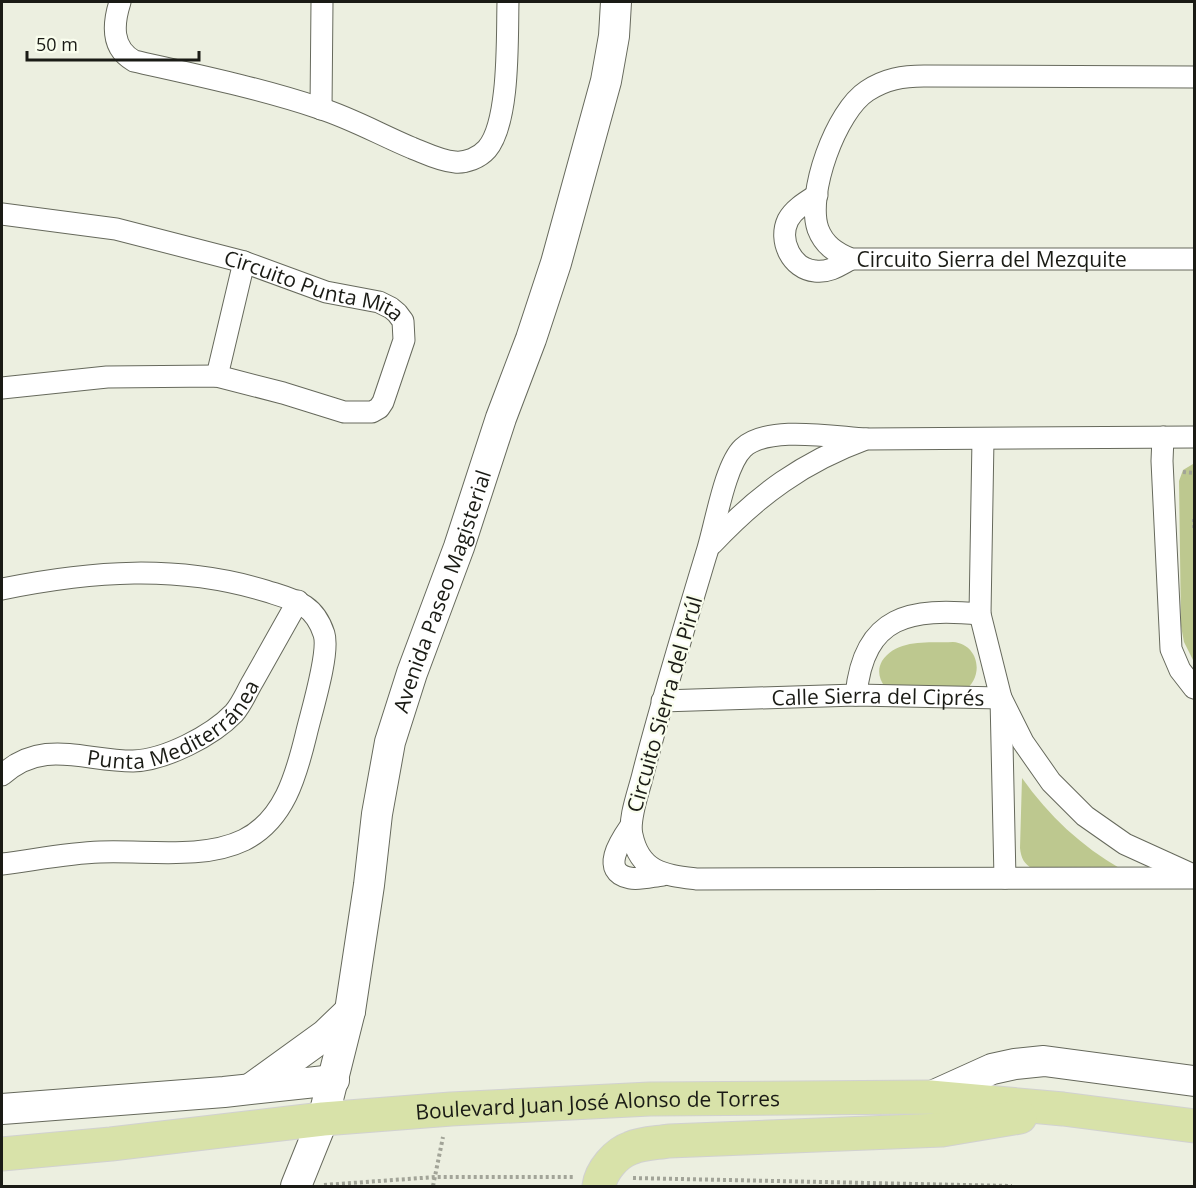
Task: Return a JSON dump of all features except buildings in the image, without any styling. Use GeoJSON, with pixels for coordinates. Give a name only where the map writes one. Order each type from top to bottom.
{"type":"FeatureCollection","features":[{"type":"Feature","properties":{"kind":"main road","name":"Boulevard Juan José Alonso de Torres"},"geometry":{"type":"LineString","coordinates":[[2,1154],[111,1144],[323,1119],[451,1109],[650,1099],[930,1097],[1063,1109],[1194,1126]]}},
{"type":"Feature","properties":{"kind":"main road"},"geometry":{"type":"LineString","coordinates":[[600,1182],[611,1164],[627,1150],[669,1141],[942,1130],[1063,1109]]}},
{"type":"Feature","properties":{"kind":"street"},"geometry":{"type":"LineString","coordinates":[[120,2],[114,30],[117,41],[126,56],[134,61],[238,85],[321,109],[432,156],[454,162],[465,162],[478,157],[488,148],[495,136],[501,111],[505,71],[508,2]]}},
{"type":"Feature","properties":{"kind":"street"},"geometry":{"type":"LineString","coordinates":[[321,109],[322,2]]}},
{"type":"Feature","properties":{"kind":"street","name":"Avenida Paseo Magisterial"},"geometry":{"type":"LineString","coordinates":[[308,1186],[350,1011],[369,885],[376,814],[390,742],[412,673],[459,547],[501,418],[531,339],[556,263],[606,81],[614,36],[616,2]]}},
{"type":"Feature","properties":{"kind":"street","name":"Circuito Sierra del Mezquite"},"geometry":{"type":"LineString","coordinates":[[1194,77],[903,76],[883,82],[865,92],[850,105],[837,128],[827,148],[815,217],[823,239],[837,254],[851,259],[1194,260]]}},
{"type":"Feature","properties":{"kind":"street"},"geometry":{"type":"LineString","coordinates":[[817,195],[799,207],[789,219],[785,231],[786,245],[792,257],[802,266],[814,271],[828,271],[851,259]]}},
{"type":"Feature","properties":{"kind":"street","name":"Circuito Punta Mita"},"geometry":{"type":"LineString","coordinates":[[2,214],[116,229],[244,262],[326,292],[385,305],[398,313],[403,321],[404,340],[383,402],[372,412],[344,412],[217,376],[107,377],[2,388]]}},
{"type":"Feature","properties":{"kind":"street"},"geometry":{"type":"LineString","coordinates":[[217,376],[244,262]]}},
{"type":"Feature","properties":{"kind":"street"},"geometry":{"type":"LineString","coordinates":[[709,546],[729,471],[743,448],[758,438],[774,434],[866,439]]}},
{"type":"Feature","properties":{"kind":"street"},"geometry":{"type":"LineString","coordinates":[[1163,437],[1162,484],[1171,649],[1180,670],[1194,688]]}},
{"type":"Feature","properties":{"kind":"street","name":"Circuito Sierra del Pirúl"},"geometry":{"type":"LineString","coordinates":[[1194,437],[866,439],[817,459],[771,489],[739,515],[709,546],[662,701],[630,827],[637,851],[645,862],[663,875],[697,879],[1194,877]]}},
{"type":"Feature","properties":{"kind":"street"},"geometry":{"type":"LineString","coordinates":[[983,439],[980,614],[1001,698],[1005,878]]}},
{"type":"Feature","properties":{"kind":"street"},"geometry":{"type":"LineString","coordinates":[[2,589],[71,577],[134,572],[184,575],[236,582],[298,601],[309,608],[318,619],[327,646],[299,765],[288,795],[263,828],[244,840],[219,850],[98,852],[2,864]]}},
{"type":"Feature","properties":{"kind":"street","name":"Punta Mediterránea"},"geometry":{"type":"LineString","coordinates":[[2,775],[21,761],[39,754],[64,753],[134,761],[185,746],[215,730],[236,711],[298,601]]}},
{"type":"Feature","properties":{"kind":"street"},"geometry":{"type":"LineString","coordinates":[[856,695],[862,661],[870,645],[882,632],[900,619],[921,613],[980,614]]}},
{"type":"Feature","properties":{"kind":"street","name":"Calle Sierra del Ciprés"},"geometry":{"type":"LineString","coordinates":[[662,701],[856,695],[1001,698],[1023,742],[1051,782],[1085,816],[1125,844],[1194,877]]}},
{"type":"Feature","properties":{"kind":"street"},"geometry":{"type":"LineString","coordinates":[[250,1088],[300,1054],[350,1011]]}},
{"type":"Feature","properties":{"kind":"street"},"geometry":{"type":"LineString","coordinates":[[930,1097],[992,1069],[1044,1061],[1194,1081]]}},
{"type":"Feature","properties":{"kind":"street"},"geometry":{"type":"LineString","coordinates":[[2,1109],[203,1094],[334,1080]]}},
{"type":"Feature","properties":{"kind":"path"},"geometry":{"type":"LineString","coordinates":[[1181,472],[1194,473]]}},
{"type":"Feature","properties":{"kind":"path"},"geometry":{"type":"LineString","coordinates":[[1194,519],[1194,531]]}},
{"type":"Feature","properties":{"kind":"path"},"geometry":{"type":"LineString","coordinates":[[433,1186],[443,1137]]}},
{"type":"Feature","properties":{"kind":"path"},"geometry":{"type":"LineString","coordinates":[[308,1186],[435,1177],[600,1182],[1012,1186]]}},
{"type":"Feature","properties":{"kind":"green space"},"geometry":{"type":"Polygon","coordinates":[[[1193,464],[1194,662],[1184,642],[1181,626],[1179,481],[1183,470],[1193,464]]]}},
{"type":"Feature","properties":{"kind":"green space"},"geometry":{"type":"Polygon","coordinates":[[[953,642],[969,649],[976,662],[975,678],[964,691],[885,687],[883,684],[879,674],[880,664],[896,648],[914,643],[953,642]]]}},
{"type":"Feature","properties":{"kind":"green space"},"geometry":{"type":"Polygon","coordinates":[[[1022,778],[1043,805],[1067,829],[1092,850],[1121,869],[1033,869],[1027,865],[1022,858],[1020,848],[1022,778]]]}}]}
